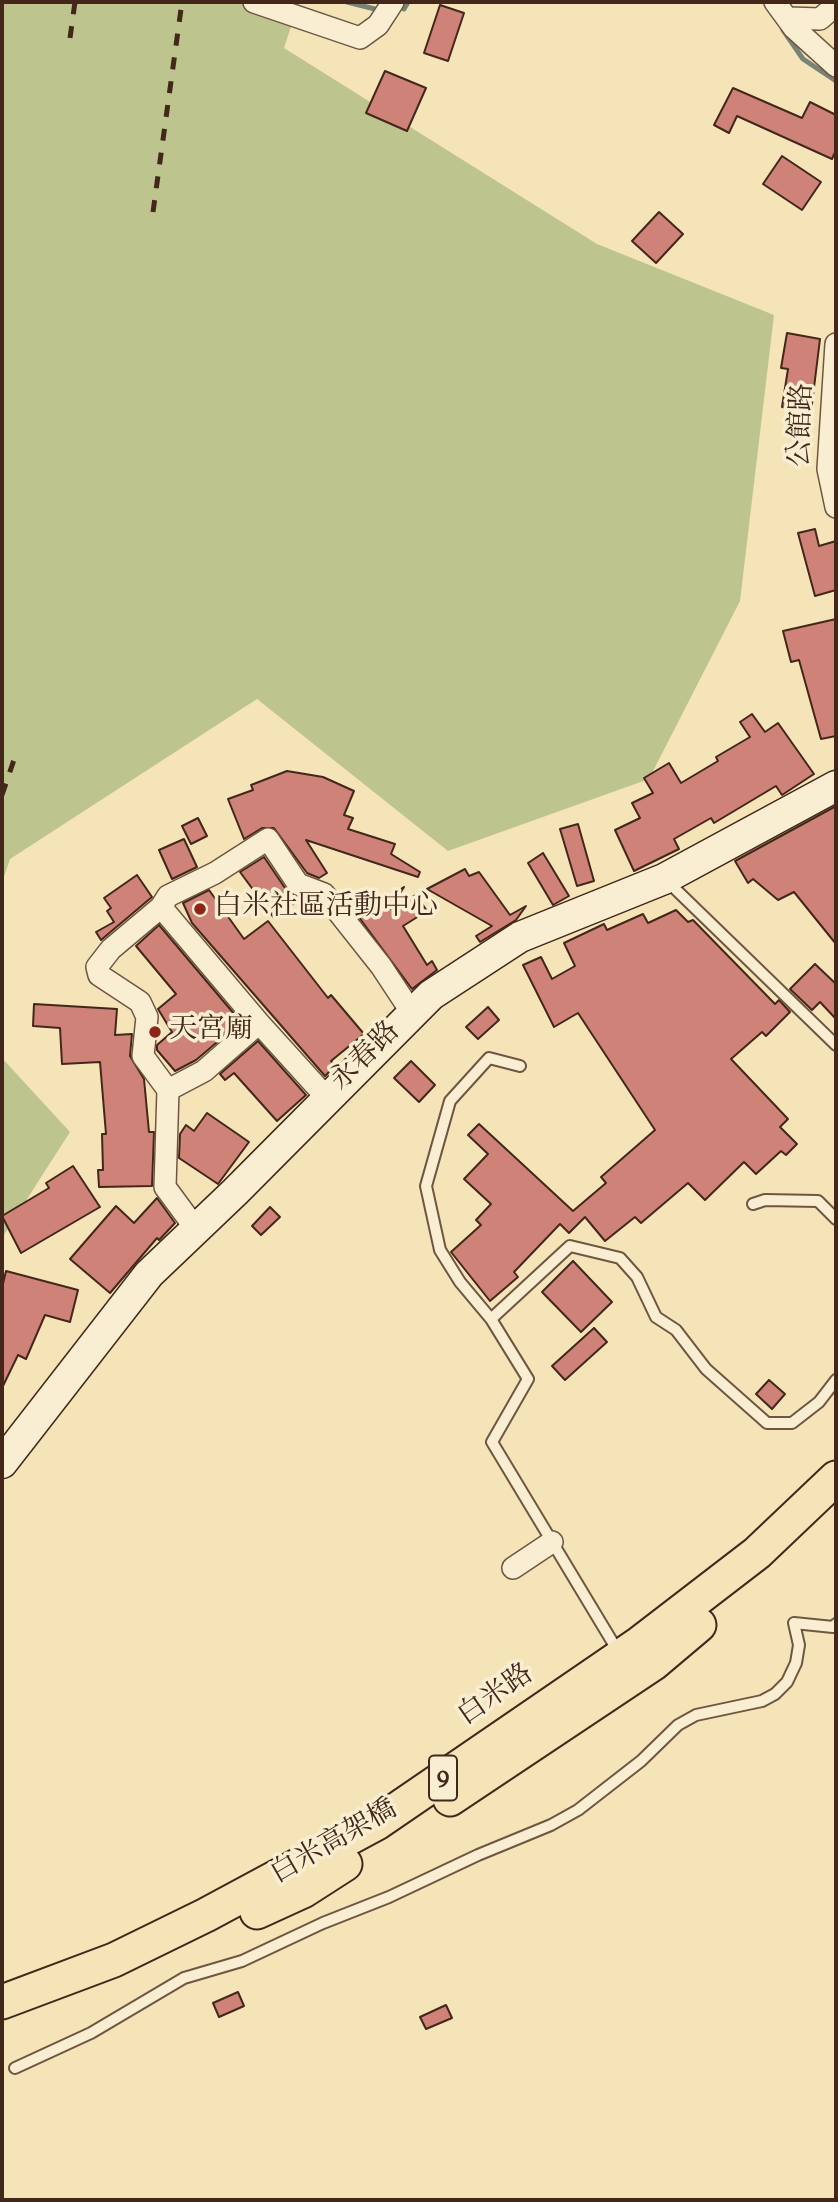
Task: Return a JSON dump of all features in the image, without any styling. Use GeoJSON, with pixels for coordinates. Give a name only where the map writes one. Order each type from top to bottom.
{"type":"FeatureCollection","features":[{"type":"Feature","properties":{"kind":"main road","name":"白米高架橋"},"geometry":{"type":"LineString","coordinates":[[2,2002],[114,1960],[206,1915],[377,1823],[640,1643],[757,1553],[836,1478]]}},
{"type":"Feature","properties":{"kind":"main road","name":"白米高架橋"},"geometry":{"type":"LineString","coordinates":[[2,2023],[122,1976],[313,1885],[503,1766],[654,1663],[836,1505]]}},
{"type":"Feature","properties":{"kind":"street"},"geometry":{"type":"LineString","coordinates":[[254,2],[360,38],[378,25],[393,2]]}},
{"type":"Feature","properties":{"kind":"street"},"geometry":{"type":"LineString","coordinates":[[782,10],[820,19],[836,5]]}},
{"type":"Feature","properties":{"kind":"street"},"geometry":{"type":"LineString","coordinates":[[782,10],[794,28],[836,66]]}},
{"type":"Feature","properties":{"kind":"street","name":"公館路"},"geometry":{"type":"LineString","coordinates":[[836,344],[828,469],[836,507]]}},
{"type":"Feature","properties":{"kind":"street","name":"永春路"},"geometry":{"type":"LineString","coordinates":[[2,1463],[149,1274],[430,995],[520,937],[664,878],[836,786]]}},
{"type":"Feature","properties":{"kind":"street"},"geometry":{"type":"LineString","coordinates":[[196,1229],[165,1187],[167,1090],[143,1056],[147,1017],[140,1002],[99,975],[97,967],[111,949],[161,907],[168,896],[215,873],[268,839],[298,884],[324,894],[381,966],[412,1013]]}},
{"type":"Feature","properties":{"kind":"street"},"geometry":{"type":"LineString","coordinates":[[161,907],[259,1023],[327,1098]]}},
{"type":"Feature","properties":{"kind":"street"},"geometry":{"type":"LineString","coordinates":[[167,1090],[204,1071],[259,1023]]}},
{"type":"Feature","properties":{"kind":"street","name":"白米路"},"geometry":{"type":"LineString","coordinates":[[2,1993],[187,1916],[290,1864],[372,1817],[616,1648],[749,1545],[836,1464]]}},
{"type":"Feature","properties":{"kind":"street"},"geometry":{"type":"LineString","coordinates":[[513,1569],[552,1542]]}},
{"type":"Feature","properties":{"kind":"lane"},"geometry":{"type":"LineString","coordinates":[[664,878],[836,1045]]}},
{"type":"Feature","properties":{"kind":"lane"},"geometry":{"type":"LineString","coordinates":[[520,1066],[489,1058],[450,1101],[426,1186],[440,1250],[460,1282],[491,1319],[528,1379],[492,1443],[616,1648]]}},
{"type":"Feature","properties":{"kind":"lane"},"geometry":{"type":"LineString","coordinates":[[753,1204],[765,1200],[818,1201],[836,1219]]}},
{"type":"Feature","properties":{"kind":"lane"},"geometry":{"type":"LineString","coordinates":[[491,1319],[570,1247],[620,1258],[637,1277],[656,1317],[676,1330],[706,1369],[767,1423],[792,1423],[819,1402],[836,1380]]}},
{"type":"Feature","properties":{"kind":"lane"},"geometry":{"type":"LineString","coordinates":[[15,2068],[91,2033],[184,1978],[242,1961],[323,1923],[389,1898],[478,1855],[551,1825],[578,1810],[641,1761],[678,1725],[696,1715],[762,1701],[775,1694],[787,1682],[796,1663],[799,1644],[794,1623],[833,1627],[836,1624]]}},
{"type":"Feature","properties":{"kind":"green space"},"geometry":{"type":"Polygon","coordinates":[[[2,2],[299,2],[284,48],[597,244],[774,315],[740,601],[649,779],[448,851],[257,699],[10,859],[2,883],[2,2]]]}},
{"type":"Feature","properties":{"kind":"green space"},"geometry":{"type":"Polygon","coordinates":[[[2,1058],[70,1132],[2,1238],[2,1058]]]}},
{"type":"Feature","properties":{"kind":"building"},"geometry":{"type":"Polygon","coordinates":[[[440,5],[464,13],[448,61],[424,53],[440,5]]]}},
{"type":"Feature","properties":{"kind":"building"},"geometry":{"type":"Polygon","coordinates":[[[385,71],[426,88],[407,131],[366,113],[385,71]]]}},
{"type":"Feature","properties":{"kind":"building"},"geometry":{"type":"Polygon","coordinates":[[[733,88],[802,118],[810,102],[836,115],[836,150],[832,159],[737,116],[729,133],[714,125],[733,88]]]}},
{"type":"Feature","properties":{"kind":"building"},"geometry":{"type":"Polygon","coordinates":[[[782,156],[821,182],[802,210],[763,184],[782,156]]]}},
{"type":"Feature","properties":{"kind":"building"},"geometry":{"type":"Polygon","coordinates":[[[659,212],[683,234],[656,263],[632,241],[659,212]]]}},
{"type":"Feature","properties":{"kind":"building"},"geometry":{"type":"Polygon","coordinates":[[[787,333],[820,339],[811,412],[782,407],[788,369],[781,368],[787,333]]]}},
{"type":"Feature","properties":{"kind":"building"},"geometry":{"type":"Polygon","coordinates":[[[815,529],[819,546],[836,541],[836,590],[815,596],[798,533],[815,529]]]}},
{"type":"Feature","properties":{"kind":"building"},"geometry":{"type":"Polygon","coordinates":[[[836,619],[836,736],[821,739],[799,660],[791,662],[783,631],[836,619]]]}},
{"type":"Feature","properties":{"kind":"building"},"geometry":{"type":"Polygon","coordinates":[[[752,714],[765,732],[778,723],[814,774],[782,795],[776,786],[714,823],[711,818],[674,839],[679,849],[634,871],[615,830],[640,818],[632,803],[653,793],[644,778],[669,763],[681,783],[718,761],[716,757],[750,737],[740,722],[752,714]]]}},
{"type":"Feature","properties":{"kind":"building"},"geometry":{"type":"Polygon","coordinates":[[[287,771],[323,777],[354,791],[344,815],[353,818],[348,829],[395,844],[391,854],[420,872],[418,877],[306,840],[327,873],[319,878],[307,873],[274,828],[262,828],[244,839],[228,799],[253,790],[251,785],[287,771]]]}},
{"type":"Feature","properties":{"kind":"building"},"geometry":{"type":"Polygon","coordinates":[[[836,806],[836,944],[794,892],[778,900],[753,879],[748,883],[735,861],[836,806]]]}},
{"type":"Feature","properties":{"kind":"building"},"geometry":{"type":"Polygon","coordinates":[[[198,818],[207,836],[191,844],[182,826],[198,818]]]}},
{"type":"Feature","properties":{"kind":"building"},"geometry":{"type":"Polygon","coordinates":[[[578,824],[594,881],[577,886],[560,829],[578,824]]]}},
{"type":"Feature","properties":{"kind":"building"},"geometry":{"type":"Polygon","coordinates":[[[184,839],[197,867],[172,879],[159,850],[184,839]]]}},
{"type":"Feature","properties":{"kind":"building"},"geometry":{"type":"Polygon","coordinates":[[[543,853],[569,896],[553,905],[528,863],[543,853]]]}},
{"type":"Feature","properties":{"kind":"building"},"geometry":{"type":"Polygon","coordinates":[[[264,857],[287,891],[300,899],[274,918],[240,872],[264,857]]]}},
{"type":"Feature","properties":{"kind":"building"},"geometry":{"type":"Polygon","coordinates":[[[465,869],[469,876],[479,872],[510,915],[526,906],[516,920],[480,942],[476,936],[492,926],[427,889],[465,869]]]}},
{"type":"Feature","properties":{"kind":"building"},"geometry":{"type":"Polygon","coordinates":[[[137,875],[152,897],[101,940],[96,932],[114,922],[107,911],[111,908],[104,898],[137,875]]]}},
{"type":"Feature","properties":{"kind":"building"},"geometry":{"type":"Polygon","coordinates":[[[404,887],[390,909],[416,895],[427,911],[403,926],[427,965],[432,961],[437,970],[412,989],[358,916],[404,887]]]}},
{"type":"Feature","properties":{"kind":"building"},"geometry":{"type":"Polygon","coordinates":[[[209,890],[244,939],[268,921],[328,998],[331,995],[364,1034],[331,1061],[335,1066],[325,1076],[192,923],[183,903],[209,890]]]}},
{"type":"Feature","properties":{"kind":"building"},"geometry":{"type":"Polygon","coordinates":[[[676,910],[688,922],[693,920],[775,1004],[779,1000],[790,1012],[766,1036],[762,1032],[731,1059],[788,1119],[780,1127],[797,1144],[786,1155],[781,1151],[756,1174],[744,1162],[705,1200],[688,1183],[641,1223],[635,1217],[605,1241],[585,1217],[569,1233],[560,1224],[514,1272],[518,1277],[490,1301],[451,1252],[481,1225],[476,1220],[491,1204],[464,1179],[488,1154],[468,1135],[479,1124],[573,1211],[606,1183],[601,1177],[655,1130],[578,1013],[554,1027],[523,965],[541,957],[552,979],[575,966],[564,943],[604,924],[607,930],[643,914],[648,923],[676,910]]]}},
{"type":"Feature","properties":{"kind":"building"},"geometry":{"type":"Polygon","coordinates":[[[159,925],[241,1022],[196,1060],[175,1071],[157,1050],[157,1045],[172,1032],[158,1009],[176,994],[136,946],[159,925]]]}},
{"type":"Feature","properties":{"kind":"building"},"geometry":{"type":"Polygon","coordinates":[[[815,964],[836,984],[836,1019],[820,1002],[812,1010],[790,989],[815,964]]]}},
{"type":"Feature","properties":{"kind":"building"},"geometry":{"type":"Polygon","coordinates":[[[34,1004],[117,1009],[115,1035],[132,1034],[130,1056],[144,1079],[149,1132],[154,1132],[152,1186],[99,1187],[98,1170],[103,1170],[102,1134],[106,1134],[100,1062],[62,1064],[60,1028],[33,1026],[34,1004]]]}},
{"type":"Feature","properties":{"kind":"building"},"geometry":{"type":"Polygon","coordinates":[[[488,1007],[499,1020],[478,1039],[466,1027],[488,1007]]]}},
{"type":"Feature","properties":{"kind":"building"},"geometry":{"type":"Polygon","coordinates":[[[258,1041],[306,1095],[277,1121],[234,1073],[225,1080],[220,1074],[258,1041]]]}},
{"type":"Feature","properties":{"kind":"building"},"geometry":{"type":"Polygon","coordinates":[[[411,1061],[435,1085],[419,1102],[394,1078],[411,1061]]]}},
{"type":"Feature","properties":{"kind":"building"},"geometry":{"type":"Polygon","coordinates":[[[207,1113],[249,1142],[218,1184],[179,1158],[180,1134],[186,1125],[194,1131],[207,1113]]]}},
{"type":"Feature","properties":{"kind":"building"},"geometry":{"type":"Polygon","coordinates":[[[73,1166],[100,1207],[21,1253],[2,1216],[49,1188],[46,1183],[73,1166]]]}},
{"type":"Feature","properties":{"kind":"building"},"geometry":{"type":"Polygon","coordinates":[[[157,1198],[175,1223],[159,1240],[157,1238],[110,1293],[70,1259],[116,1206],[134,1223],[157,1198]]]}},
{"type":"Feature","properties":{"kind":"building"},"geometry":{"type":"Polygon","coordinates":[[[270,1207],[280,1217],[261,1235],[252,1226],[270,1207]]]}},
{"type":"Feature","properties":{"kind":"building"},"geometry":{"type":"Polygon","coordinates":[[[573,1261],[612,1302],[581,1332],[542,1292],[573,1261]]]}},
{"type":"Feature","properties":{"kind":"building"},"geometry":{"type":"Polygon","coordinates":[[[6,1271],[78,1290],[70,1322],[45,1315],[26,1359],[18,1355],[2,1388],[2,1288],[6,1271]]]}},
{"type":"Feature","properties":{"kind":"building"},"geometry":{"type":"Polygon","coordinates":[[[594,1328],[607,1342],[565,1380],[552,1366],[594,1328]]]}},
{"type":"Feature","properties":{"kind":"building"},"geometry":{"type":"Polygon","coordinates":[[[769,1380],[785,1394],[772,1409],[756,1394],[769,1380]]]}},
{"type":"Feature","properties":{"kind":"building"},"geometry":{"type":"Polygon","coordinates":[[[238,1992],[244,2006],[219,2017],[213,2003],[238,1992]]]}},
{"type":"Feature","properties":{"kind":"building"},"geometry":{"type":"Polygon","coordinates":[[[446,2005],[452,2018],[426,2029],[420,2017],[446,2005]]]}},
{"type":"Feature","properties":{"kind":"waterway"},"geometry":{"type":"LineString","coordinates":[[347,2],[379,10]]}},
{"type":"Feature","properties":{"kind":"waterway"},"geometry":{"type":"LineString","coordinates":[[404,9],[408,2]]}},
{"type":"Feature","properties":{"kind":"waterway"},"geometry":{"type":"LineString","coordinates":[[783,30],[803,59],[836,81]]}},
{"type":"Feature","properties":{"kind":"railway"},"geometry":{"type":"LineString","coordinates":[[70,38],[75,2]]}},
{"type":"Feature","properties":{"kind":"railway"},"geometry":{"type":"LineString","coordinates":[[153,212],[182,2]]}},
{"type":"Feature","properties":{"kind":"railway"},"geometry":{"type":"LineString","coordinates":[[2,795],[17,751]]}},
{"type":"Feature","properties":{"kind":"place","name":"白米社區活動中心"},"geometry":{"type":"Point","coordinates":[200,909]}},
{"type":"Feature","properties":{"kind":"place","name":"天宮廟"},"geometry":{"type":"Point","coordinates":[155,1032]}}]}
